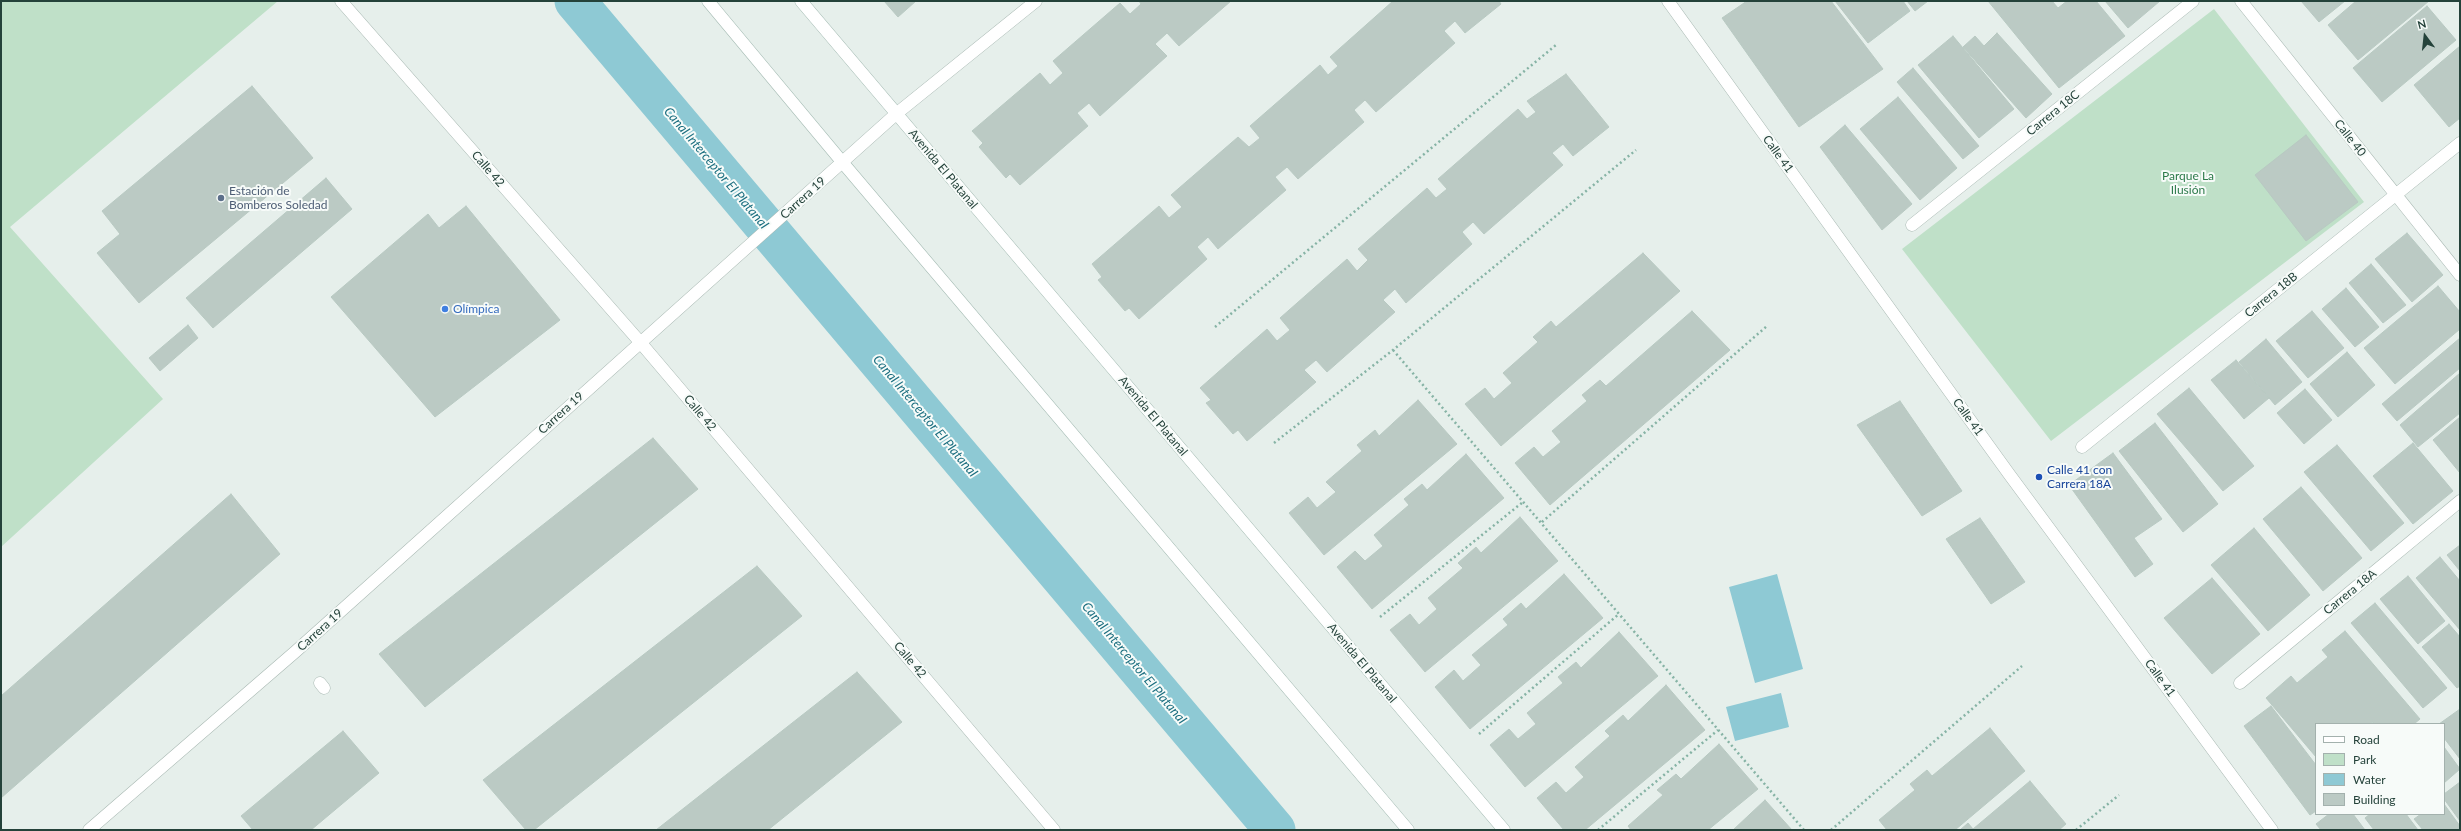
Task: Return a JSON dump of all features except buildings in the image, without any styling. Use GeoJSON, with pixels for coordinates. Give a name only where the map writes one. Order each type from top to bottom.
{"type":"FeatureCollection","features":[{"type":"Feature","properties":{"kind":"street","name":"Calle 42"},"geometry":{"type":"LineString","coordinates":[[341,1],[640,342],[1054,830]]}},
{"type":"Feature","properties":{"kind":"street"},"geometry":{"type":"LineString","coordinates":[[708,1],[842,163],[1408,830]]}},
{"type":"Feature","properties":{"kind":"street","name":"Avenida El Platanal"},"geometry":{"type":"LineString","coordinates":[[801,1],[1504,830]]}},
{"type":"Feature","properties":{"kind":"street","name":"Carrera 19"},"geometry":{"type":"LineString","coordinates":[[90,830],[295,652],[896,114],[1036,1]]}},
{"type":"Feature","properties":{"kind":"street","name":"Calle 41"},"geometry":{"type":"LineString","coordinates":[[1668,1],[2008,474],[2272,830]]}},
{"type":"Feature","properties":{"kind":"street","name":"Carrera 18C"},"geometry":{"type":"LineString","coordinates":[[1912,225],[2193,1]]}},
{"type":"Feature","properties":{"kind":"street","name":"Calle 40"},"geometry":{"type":"LineString","coordinates":[[2241,1],[2460,275]]}},
{"type":"Feature","properties":{"kind":"street","name":"Carrera 18B"},"geometry":{"type":"LineString","coordinates":[[2082,447],[2460,143]]}},
{"type":"Feature","properties":{"kind":"street","name":"Carrera 18A"},"geometry":{"type":"LineString","coordinates":[[2240,682],[2460,501]]}},
{"type":"Feature","properties":{"kind":"path"},"geometry":{"type":"LineString","coordinates":[[1215,327],[1556,45]]}},
{"type":"Feature","properties":{"kind":"path"},"geometry":{"type":"LineString","coordinates":[[1274,443],[1393,350],[1636,150]]}},
{"type":"Feature","properties":{"kind":"path"},"geometry":{"type":"LineString","coordinates":[[1542,522],[1767,326]]}},
{"type":"Feature","properties":{"kind":"path"},"geometry":{"type":"LineString","coordinates":[[1393,350],[1523,502],[1542,522],[1804,830]]}},
{"type":"Feature","properties":{"kind":"path"},"geometry":{"type":"LineString","coordinates":[[1380,617],[1523,502]]}},
{"type":"Feature","properties":{"kind":"path"},"geometry":{"type":"LineString","coordinates":[[1479,734],[1619,614]]}},
{"type":"Feature","properties":{"kind":"path"},"geometry":{"type":"LineString","coordinates":[[1831,830],[2022,666]]}},
{"type":"Feature","properties":{"kind":"path"},"geometry":{"type":"LineString","coordinates":[[1598,830],[1718,730]]}},
{"type":"Feature","properties":{"kind":"path"},"geometry":{"type":"LineString","coordinates":[[2076,830],[2119,795]]}},
{"type":"Feature","properties":{"kind":"green space"},"geometry":{"type":"Polygon","coordinates":[[[1,1],[278,1],[10,227],[163,399],[1,547],[1,1]]]}},
{"type":"Feature","properties":{"kind":"green space","name":"Parque La Ilusión"},"geometry":{"type":"Polygon","coordinates":[[[2214,9],[2364,202],[2051,441],[1902,249],[2214,9]]]}},
{"type":"Feature","properties":{"kind":"water"},"geometry":{"type":"Polygon","coordinates":[[[1777,574],[1803,669],[1755,683],[1729,587],[1777,574]]]}},
{"type":"Feature","properties":{"kind":"water"},"geometry":{"type":"Polygon","coordinates":[[[1781,693],[1789,727],[1735,741],[1726,707],[1781,693]]]}},
{"type":"Feature","properties":{"kind":"waterway","name":"Canal Interceptor El Platanal"},"geometry":{"type":"LineString","coordinates":[[575,1],[1275,830]]}},
{"type":"Feature","properties":{"kind":"place","name":"Estación de Bomberos Soledad"},"geometry":{"type":"Point","coordinates":[221,198]}},
{"type":"Feature","properties":{"kind":"place","name":"Olímpica"},"geometry":{"type":"Point","coordinates":[445,309]}},
{"type":"Feature","properties":{"kind":"place","name":"Calle 41 con Carrera 18A"},"geometry":{"type":"Point","coordinates":[2039,477]}}]}
